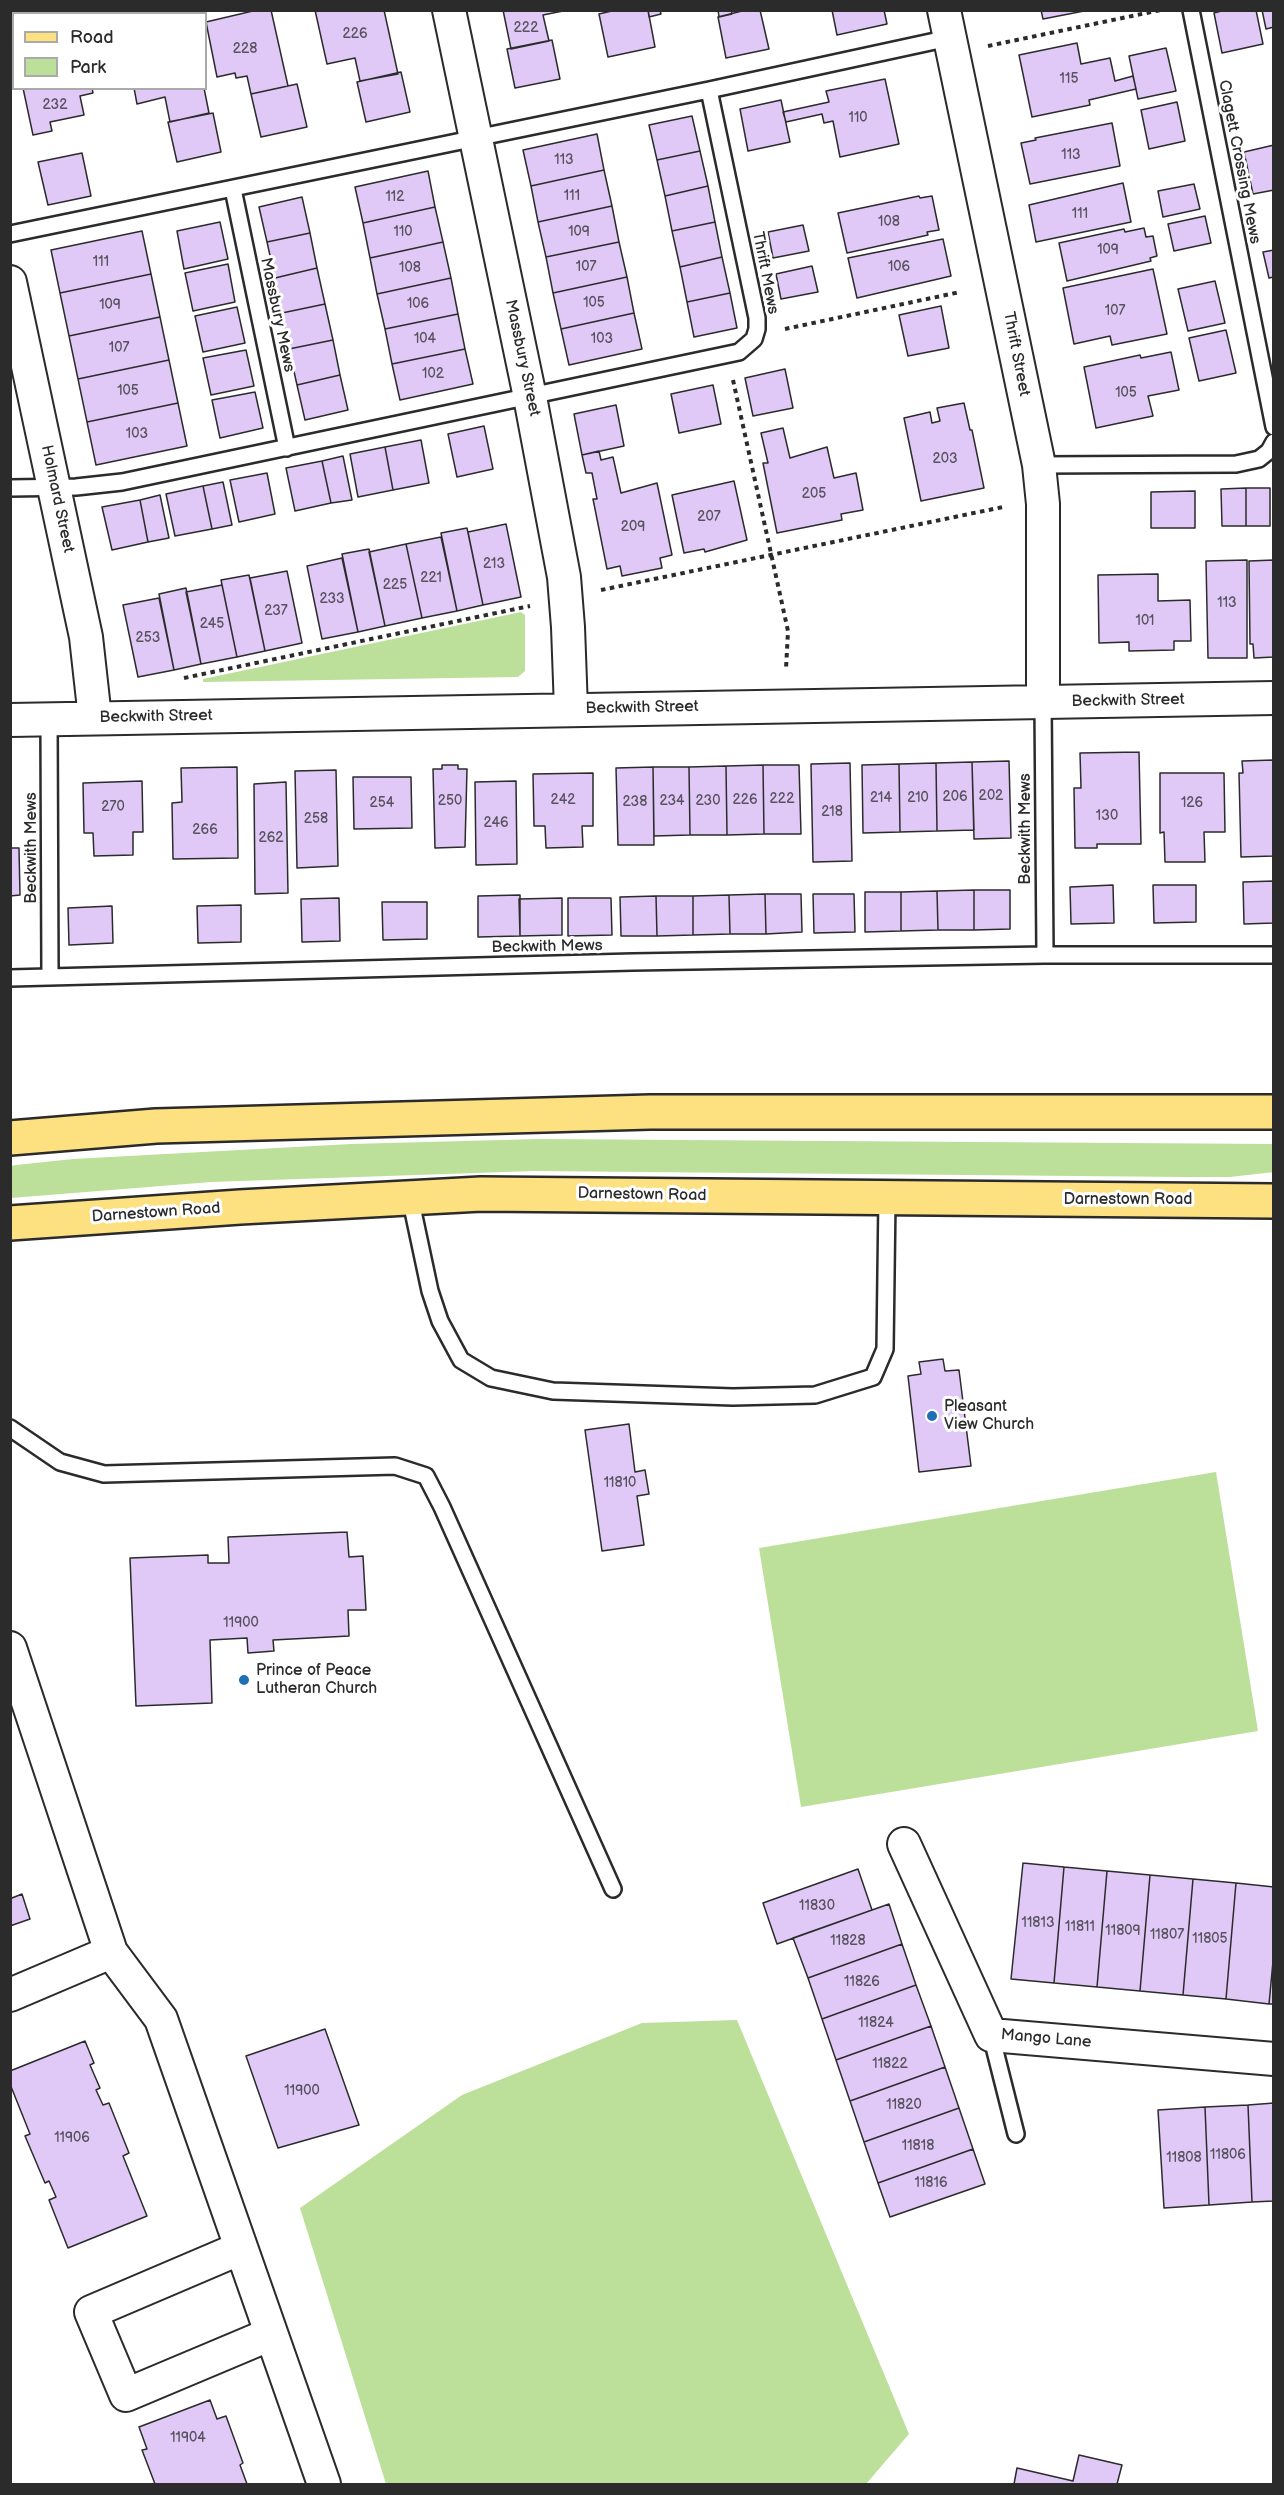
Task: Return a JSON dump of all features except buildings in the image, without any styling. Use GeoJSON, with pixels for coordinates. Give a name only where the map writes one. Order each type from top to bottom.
{"type":"FeatureCollection","features":[{"type":"Feature","properties":{"kind":"main road"},"geometry":{"type":"LineString","coordinates":[[10,1138],[156,1126],[650,1112],[1274,1112]]}},
{"type":"Feature","properties":{"kind":"main road","name":"Darnestown Road"},"geometry":{"type":"LineString","coordinates":[[10,1223],[481,1194],[1274,1201]]}},
{"type":"Feature","properties":{"kind":"street","name":"Massbury Street"},"geometry":{"type":"LineString","coordinates":[[449,10],[530,398],[564,577],[571,709]]}},
{"type":"Feature","properties":{"kind":"street","name":"Thrift Street"},"geometry":{"type":"LineString","coordinates":[[946,24],[1039,465],[1043,515],[1043,702]]}},
{"type":"Feature","properties":{"kind":"street","name":"Holmard Street"},"geometry":{"type":"LineString","coordinates":[[10,282],[86,637],[95,718]]}},
{"type":"Feature","properties":{"kind":"street","name":"Beckwith Street"},"geometry":{"type":"LineString","coordinates":[[10,720],[1274,698]]}},
{"type":"Feature","properties":{"kind":"street"},"geometry":{"type":"LineString","coordinates":[[11,1651],[111,1952],[161,2019],[324,2484]]}},
{"type":"Feature","properties":{"kind":"street","name":"Mango Lane"},"geometry":{"type":"LineString","coordinates":[[904,1844],[991,2035],[1274,2059]]}},
{"type":"Feature","properties":{"kind":"street"},"geometry":{"type":"LineString","coordinates":[[10,1995],[111,1952]]}},
{"type":"Feature","properties":{"kind":"street"},"geometry":{"type":"LineString","coordinates":[[241,2248],[92,2312],[126,2396],[271,2334]]}},
{"type":"Feature","properties":{"kind":"lane","name":"Clagett Crossing Mews"},"geometry":{"type":"LineString","coordinates":[[1191,10],[1274,427]]}},
{"type":"Feature","properties":{"kind":"lane"},"geometry":{"type":"LineString","coordinates":[[10,234],[709,90],[946,24]]}},
{"type":"Feature","properties":{"kind":"lane","name":"Thrift Mews"},"geometry":{"type":"LineString","coordinates":[[530,398],[728,356],[747,346],[756,335],[757,318],[709,90]]}},
{"type":"Feature","properties":{"kind":"lane","name":"Massbury Mews"},"geometry":{"type":"LineString","coordinates":[[233,189],[287,448]]}},
{"type":"Feature","properties":{"kind":"lane"},"geometry":{"type":"LineString","coordinates":[[10,488],[88,487],[122,482],[530,398]]}},
{"type":"Feature","properties":{"kind":"lane"},"geometry":{"type":"LineString","coordinates":[[1039,465],[1236,464],[1259,459],[1269,451],[1274,442]]}},
{"type":"Feature","properties":{"kind":"lane","name":"Beckwith Mews"},"geometry":{"type":"LineString","coordinates":[[1043,702],[1045,955]]}},
{"type":"Feature","properties":{"kind":"lane","name":"Beckwith Mews"},"geometry":{"type":"LineString","coordinates":[[49,719],[50,977]]}},
{"type":"Feature","properties":{"kind":"lane","name":"Beckwith Mews"},"geometry":{"type":"LineString","coordinates":[[10,978],[1045,955],[1274,955]]}},
{"type":"Feature","properties":{"kind":"lane"},"geometry":{"type":"LineString","coordinates":[[410,1197],[430,1291],[440,1321],[461,1360],[491,1377],[553,1391],[733,1397],[815,1395],[873,1377],[885,1349],[887,1198]]}},
{"type":"Feature","properties":{"kind":"lane"},"geometry":{"type":"LineString","coordinates":[[10,1428],[60,1462],[104,1474],[394,1466],[426,1476],[613,1889]]}},
{"type":"Feature","properties":{"kind":"lane"},"geometry":{"type":"LineString","coordinates":[[991,2035],[1016,2134]]}},
{"type":"Feature","properties":{"kind":"path"},"geometry":{"type":"LineString","coordinates":[[984,47],[1161,10]]}},
{"type":"Feature","properties":{"kind":"path"},"geometry":{"type":"LineString","coordinates":[[756,335],[960,292]]}},
{"type":"Feature","properties":{"kind":"path"},"geometry":{"type":"LineString","coordinates":[[728,356],[788,631],[786,677]]}},
{"type":"Feature","properties":{"kind":"path"},"geometry":{"type":"LineString","coordinates":[[601,590],[1003,507]]}},
{"type":"Feature","properties":{"kind":"path"},"geometry":{"type":"LineString","coordinates":[[174,680],[530,606]]}},
{"type":"Feature","properties":{"kind":"green space"},"geometry":{"type":"Polygon","coordinates":[[[521,612],[525,615],[525,671],[518,677],[203,682],[203,679],[521,612]]]}},
{"type":"Feature","properties":{"kind":"green space"},"geometry":{"type":"Polygon","coordinates":[[[539,1139],[1273,1144],[1274,1172],[1230,1177],[1183,1177],[534,1171],[211,1182],[11,1198],[11,1166],[16,1165],[73,1159],[351,1144],[539,1139]]]}},
{"type":"Feature","properties":{"kind":"green space"},"geometry":{"type":"Polygon","coordinates":[[[1216,1472],[1258,1731],[801,1807],[759,1548],[1216,1472]]]}},
{"type":"Feature","properties":{"kind":"green space"},"geometry":{"type":"Polygon","coordinates":[[[737,2020],[909,2434],[866,2484],[386,2484],[300,2208],[462,2095],[642,2023],[737,2020]]]}},
{"type":"Feature","properties":{"kind":"place","name":"Pleasant View Church"},"geometry":{"type":"Point","coordinates":[932,1416]}},
{"type":"Feature","properties":{"kind":"place","name":"Prince of Peace Lutheran Church"},"geometry":{"type":"Point","coordinates":[244,1680]}}]}
